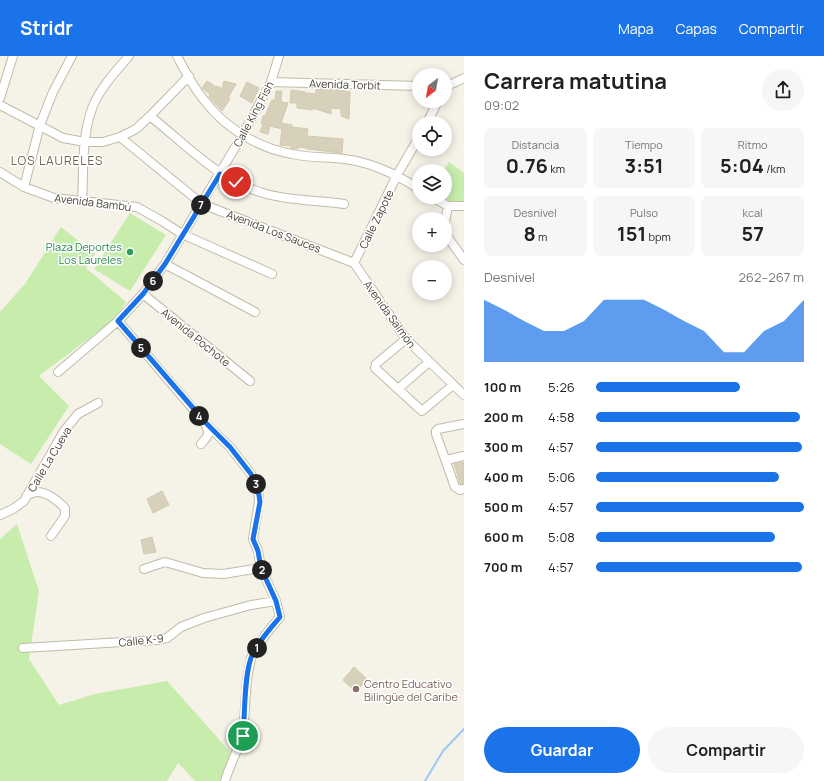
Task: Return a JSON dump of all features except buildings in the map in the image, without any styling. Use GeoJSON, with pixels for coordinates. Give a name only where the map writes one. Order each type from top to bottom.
{"type":"FeatureCollection","features":[{"type":"Feature","properties":{"kind":"street"},"geometry":{"type":"LineString","coordinates":[[0,98],[13,56]]}},
{"type":"Feature","properties":{"kind":"street"},"geometry":{"type":"LineString","coordinates":[[24,187],[40,125],[53,92],[72,56]]}},
{"type":"Feature","properties":{"kind":"street"},"geometry":{"type":"LineString","coordinates":[[82,201],[85,142],[87,125],[93,106],[109,80],[129,56]]}},
{"type":"Feature","properties":{"kind":"street"},"geometry":{"type":"LineString","coordinates":[[177,56],[203,100],[218,116],[242,136],[293,155],[345,159],[363,163],[397,175],[412,185]]}},
{"type":"Feature","properties":{"kind":"street","name":"Calle King Fish"},"geometry":{"type":"LineString","coordinates":[[58,372],[118,321],[143,294],[165,264],[242,136],[271,82],[279,56]]}},
{"type":"Feature","properties":{"kind":"street"},"geometry":{"type":"LineString","coordinates":[[0,106],[63,138],[85,142],[102,142],[120,137],[136,129],[189,76]]}},
{"type":"Feature","properties":{"kind":"street"},"geometry":{"type":"LineString","coordinates":[[452,84],[464,78]]}},
{"type":"Feature","properties":{"kind":"street","name":"Avenida Torbit"},"geometry":{"type":"LineString","coordinates":[[271,82],[412,86]]}},
{"type":"Feature","properties":{"kind":"street"},"geometry":{"type":"LineString","coordinates":[[150,116],[220,174],[248,188],[262,193],[300,200],[344,204]]}},
{"type":"Feature","properties":{"kind":"street","name":"Avenida Los Sauces"},"geometry":{"type":"LineString","coordinates":[[120,137],[202,204],[354,263]]}},
{"type":"Feature","properties":{"kind":"street","name":"Calle Zapote"},"geometry":{"type":"LineString","coordinates":[[354,263],[397,175],[412,150]]}},
{"type":"Feature","properties":{"kind":"street","name":"Avenida Bambú"},"geometry":{"type":"LineString","coordinates":[[0,172],[24,187],[54,198],[137,207],[182,234],[272,274]]}},
{"type":"Feature","properties":{"kind":"street"},"geometry":{"type":"LineString","coordinates":[[444,204],[448,206],[464,206]]}},
{"type":"Feature","properties":{"kind":"street"},"geometry":{"type":"LineString","coordinates":[[447,212],[448,206]]}},
{"type":"Feature","properties":{"kind":"street"},"geometry":{"type":"LineString","coordinates":[[452,243],[464,260]]}},
{"type":"Feature","properties":{"kind":"street","name":"Avenida Salmón"},"geometry":{"type":"LineString","coordinates":[[354,263],[406,339],[464,395]]}},
{"type":"Feature","properties":{"kind":"street"},"geometry":{"type":"LineString","coordinates":[[165,264],[255,312]]}},
{"type":"Feature","properties":{"kind":"street","name":"Avenida Pochote"},"geometry":{"type":"LineString","coordinates":[[143,294],[250,381]]}},
{"type":"Feature","properties":{"kind":"street"},"geometry":{"type":"LineString","coordinates":[[118,321],[206,423],[230,447],[251,474],[258,489],[260,502],[253,539],[258,551],[261,568],[276,601],[280,617],[266,634],[251,658],[247,679],[243,736],[225,781]]}},
{"type":"Feature","properties":{"kind":"street"},"geometry":{"type":"LineString","coordinates":[[406,339],[375,366],[375,368],[422,411],[453,385]]}},
{"type":"Feature","properties":{"kind":"street"},"geometry":{"type":"LineString","coordinates":[[398,389],[429,362]]}},
{"type":"Feature","properties":{"kind":"street","name":"Calle La Cueva"},"geometry":{"type":"LineString","coordinates":[[0,515],[13,509],[24,501],[64,431],[78,414],[98,403]]}},
{"type":"Feature","properties":{"kind":"street"},"geometry":{"type":"LineString","coordinates":[[201,444],[208,436],[209,432],[206,423]]}},
{"type":"Feature","properties":{"kind":"street"},"geometry":{"type":"LineString","coordinates":[[464,424],[438,429],[436,431],[455,487],[460,490],[464,489]]}},
{"type":"Feature","properties":{"kind":"street"},"geometry":{"type":"LineString","coordinates":[[446,460],[464,456]]}},
{"type":"Feature","properties":{"kind":"street"},"geometry":{"type":"LineString","coordinates":[[27,495],[36,492],[48,495],[65,508],[65,516],[52,536]]}},
{"type":"Feature","properties":{"kind":"street"},"geometry":{"type":"LineString","coordinates":[[144,569],[165,562],[202,572],[223,574],[261,568]]}},
{"type":"Feature","properties":{"kind":"street","name":"Calle K-9"},"geometry":{"type":"LineString","coordinates":[[23,648],[156,640],[167,638],[180,627],[204,618],[245,607],[276,601]]}},
{"type":"Feature","properties":{"kind":"green space"},"geometry":{"type":"Polygon","coordinates":[[[452,164],[464,173],[464,202],[452,202],[452,164]]]}},
{"type":"Feature","properties":{"kind":"green space","name":"Plaza Deportes Los Laureles"},"geometry":{"type":"Polygon","coordinates":[[[130,213],[166,235],[130,291],[94,269],[130,213]]]}},
{"type":"Feature","properties":{"kind":"green space"},"geometry":{"type":"Polygon","coordinates":[[[61,227],[95,254],[86,268],[126,302],[115,319],[39,376],[69,406],[31,464],[0,444],[0,312],[25,284],[61,227]]]}},
{"type":"Feature","properties":{"kind":"green space"},"geometry":{"type":"Polygon","coordinates":[[[17,524],[39,591],[29,659],[59,705],[95,694],[167,681],[232,754],[221,781],[195,781],[178,763],[167,781],[0,781],[0,539],[17,524]]]}},
{"type":"Feature","properties":{"kind":"waterway"},"geometry":{"type":"LineString","coordinates":[[425,781],[443,751],[464,729]]}},
{"type":"Feature","properties":{"kind":"place","name":"Plaza Deportes Los Laureles"},"geometry":{"type":"Point","coordinates":[130,252]}},
{"type":"Feature","properties":{"kind":"place","name":"Centro Educativo Bilingüe del Caribe"},"geometry":{"type":"Point","coordinates":[356,689]}},
{"type":"Feature","properties":{"kind":"district","name":"LOS LAURELES"},"geometry":{"type":"Point","coordinates":[57,160]}},
{"type":"Feature","properties":{"kind":"route"},"geometry":{"type":"LineString","coordinates":[[236,182],[220,174],[165,264],[143,294],[118,321],[206,423],[230,447],[251,474],[258,489],[260,502],[254,525],[253,539],[258,551],[261,568],[276,601],[280,617],[266,634],[251,658],[247,679],[243,736]]}}]}
